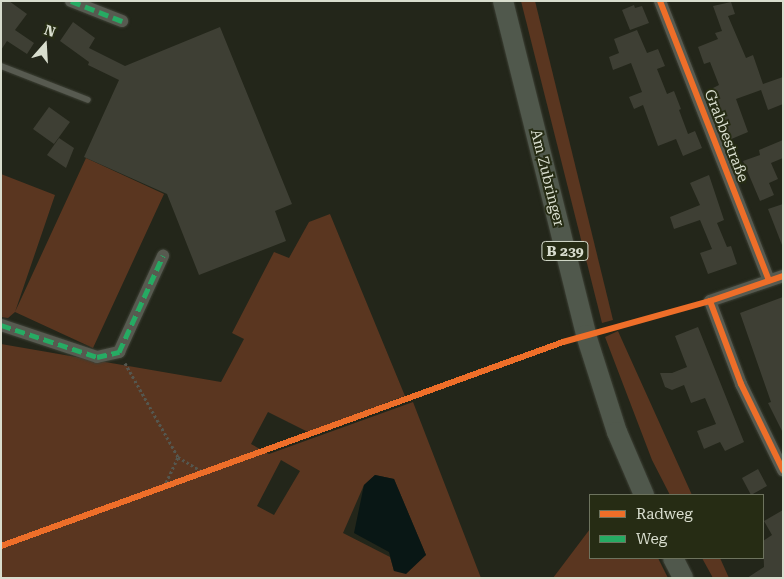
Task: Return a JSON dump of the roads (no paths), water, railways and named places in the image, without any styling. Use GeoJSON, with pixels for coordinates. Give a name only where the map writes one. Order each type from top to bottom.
{"type":"FeatureCollection","features":[{"type":"Feature","properties":{"kind":"main road","name":"Am Zubringer"},"geometry":{"type":"LineString","coordinates":[[503,1],[586,335],[617,432],[644,494]]}},
{"type":"Feature","properties":{"kind":"main road"},"geometry":{"type":"LineString","coordinates":[[674,559],[683,578]]}},
{"type":"Feature","properties":{"kind":"street"},"geometry":{"type":"LineString","coordinates":[[71,1],[122,21]]}},
{"type":"Feature","properties":{"kind":"street","name":"Grabbestraße"},"geometry":{"type":"LineString","coordinates":[[660,1],[769,280]]}},
{"type":"Feature","properties":{"kind":"street"},"geometry":{"type":"LineString","coordinates":[[1,326],[97,357],[119,352],[163,256]]}},
{"type":"Feature","properties":{"kind":"street"},"geometry":{"type":"LineString","coordinates":[[783,276],[710,301],[741,384],[783,470]]}},
{"type":"Feature","properties":{"kind":"lane"},"geometry":{"type":"LineString","coordinates":[[1,66],[88,100]]}}]}
